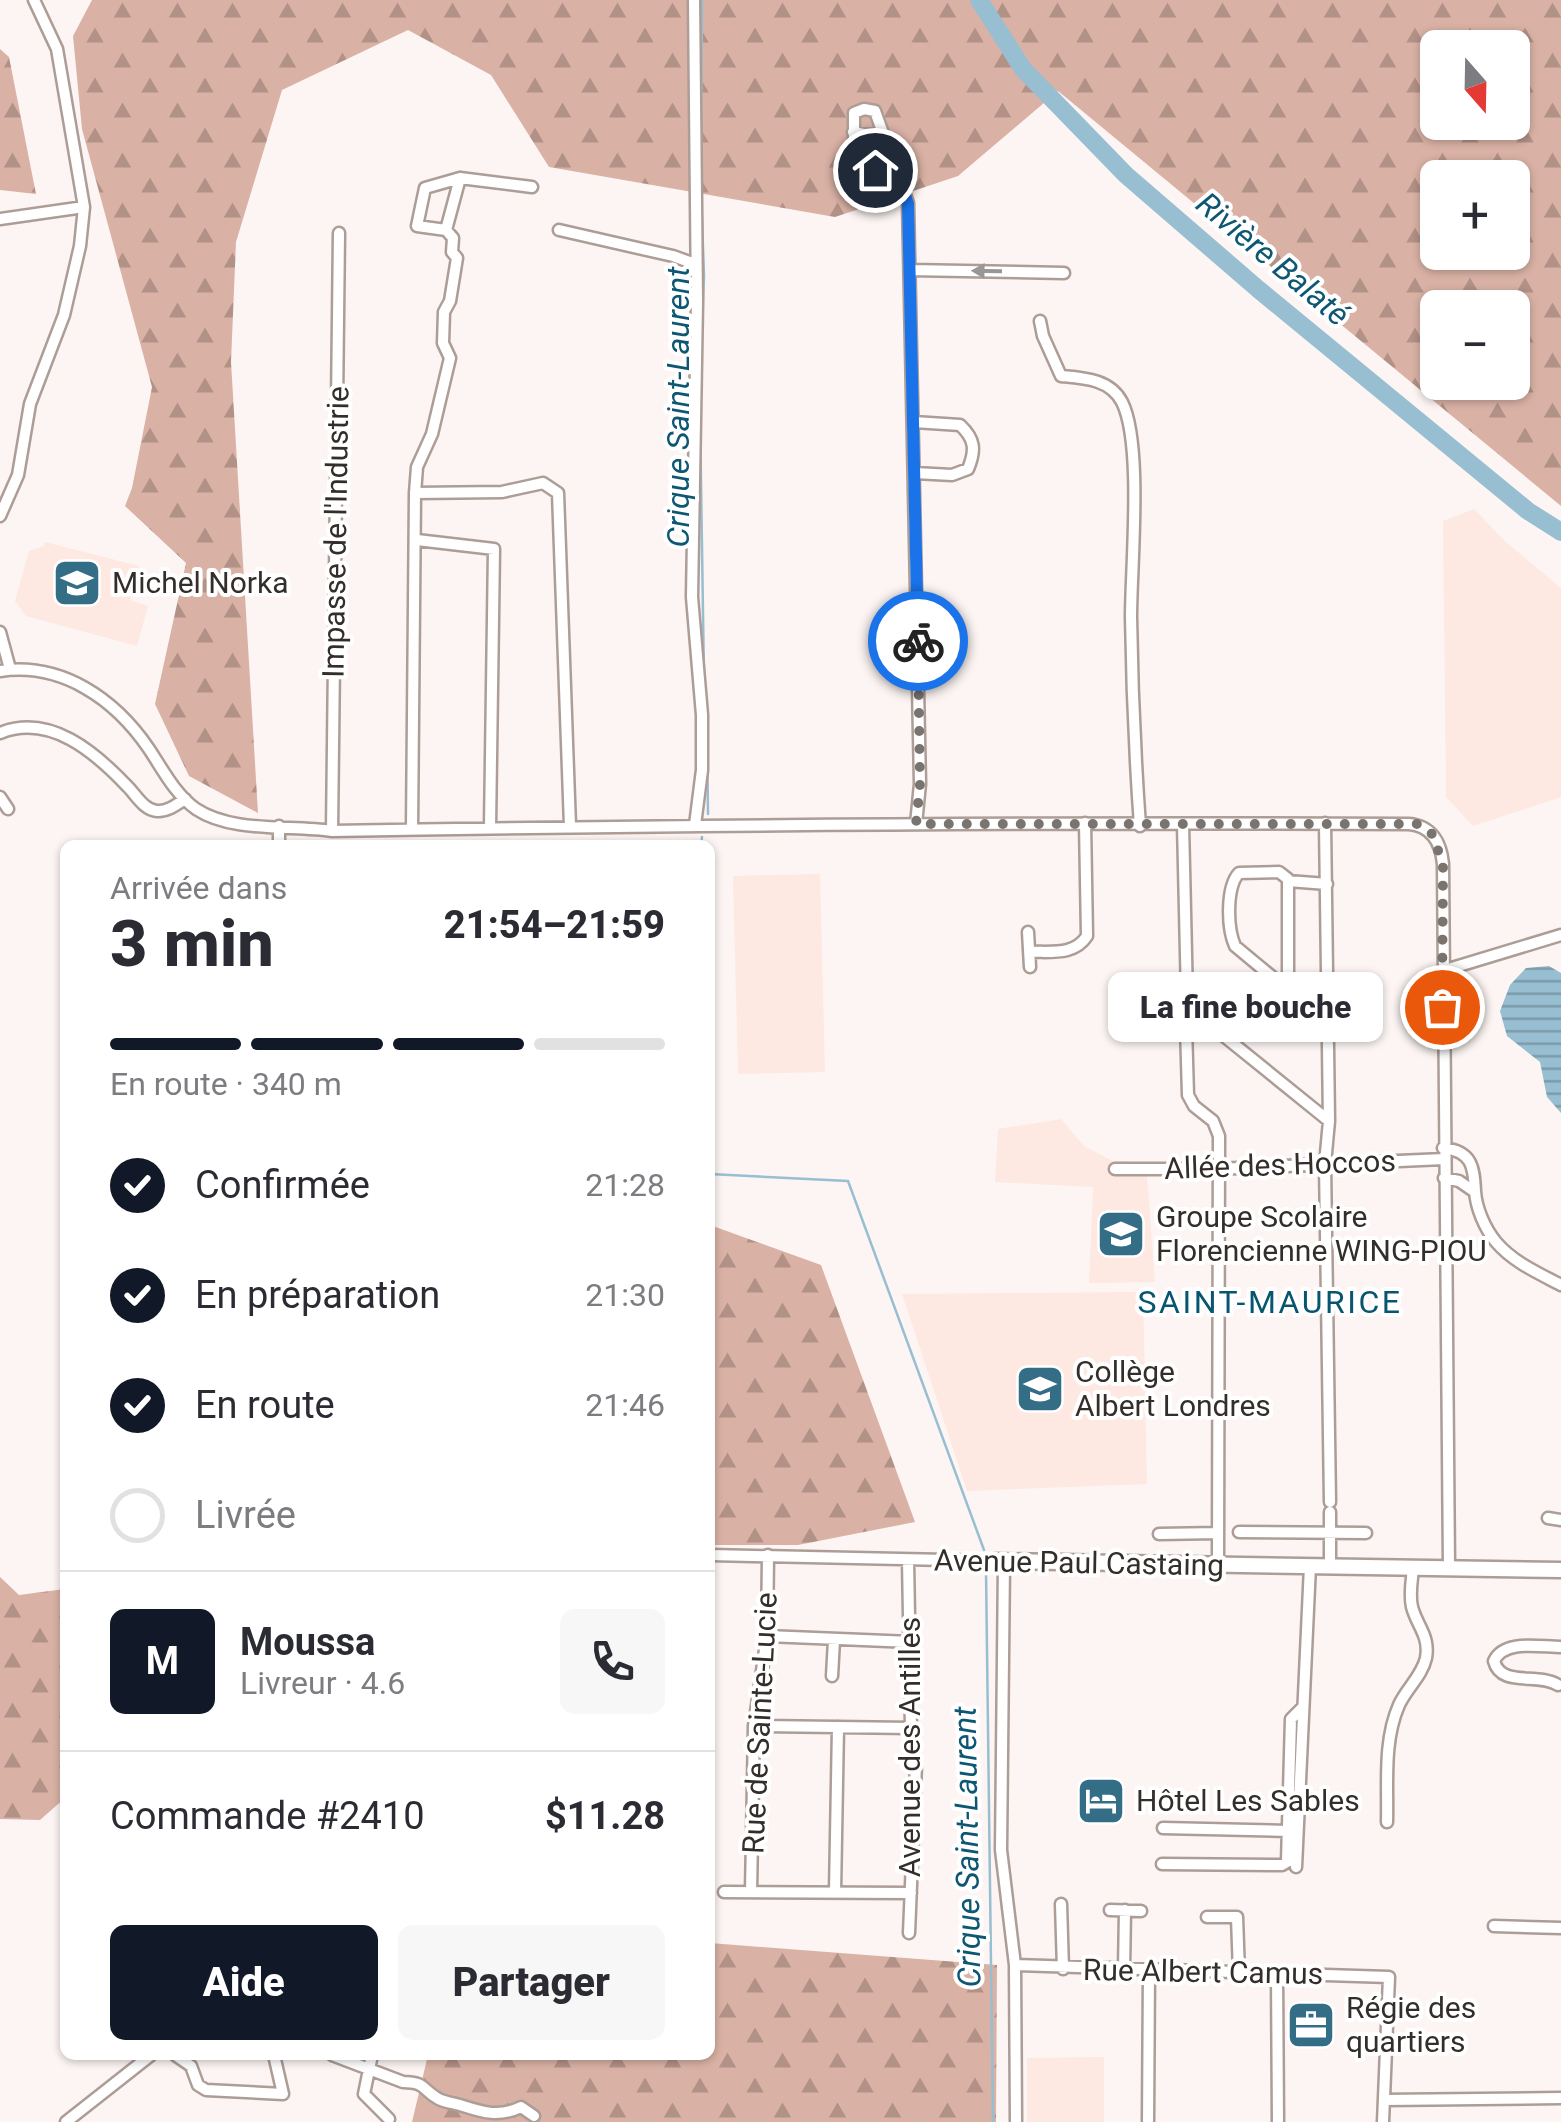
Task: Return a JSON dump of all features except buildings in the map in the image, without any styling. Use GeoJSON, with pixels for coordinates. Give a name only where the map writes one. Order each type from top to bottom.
{"type":"FeatureCollection","features":[{"type":"Feature","properties":{"kind":"street"},"geometry":{"type":"LineString","coordinates":[[0,516],[18,476],[30,404],[64,315],[80,246],[84,208],[57,49],[34,0]]}},
{"type":"Feature","properties":{"kind":"street"},"geometry":{"type":"LineString","coordinates":[[694,0],[697,302],[692,597],[702,715],[702,770],[695,825]]}},
{"type":"Feature","properties":{"kind":"street"},"geometry":{"type":"LineString","coordinates":[[896,170],[854,171],[854,113],[864,109],[875,111],[882,132],[896,170],[908,204],[916,474],[920,784],[916,824]]}},
{"type":"Feature","properties":{"kind":"street"},"geometry":{"type":"LineString","coordinates":[[853,132],[882,132]]}},
{"type":"Feature","properties":{"kind":"street"},"geometry":{"type":"LineString","coordinates":[[446,230],[460,178]]}},
{"type":"Feature","properties":{"kind":"street"},"geometry":{"type":"LineString","coordinates":[[412,829],[417,467],[432,434],[450,358],[444,343],[444,312],[450,301],[457,258],[452,252],[453,238],[446,230],[417,226],[419,205],[425,188],[460,178],[532,187]]}},
{"type":"Feature","properties":{"kind":"street"},"geometry":{"type":"LineString","coordinates":[[0,220],[84,208]]}},
{"type":"Feature","properties":{"kind":"street"},"geometry":{"type":"LineString","coordinates":[[559,230],[695,264]]}},
{"type":"Feature","properties":{"kind":"street","name":"Impasse de l'Industrie"},"geometry":{"type":"LineString","coordinates":[[332,831],[339,234]]}},
{"type":"Feature","properties":{"kind":"street"},"geometry":{"type":"LineString","coordinates":[[910,270],[1064,273]]}},
{"type":"Feature","properties":{"kind":"street"},"geometry":{"type":"LineString","coordinates":[[1040,322],[1061,376],[1102,382],[1124,405],[1132,445],[1132,619],[1140,826]]}},
{"type":"Feature","properties":{"kind":"street"},"geometry":{"type":"LineString","coordinates":[[914,422],[960,424],[972,437],[974,455],[968,469],[952,475],[916,474]]}},
{"type":"Feature","properties":{"kind":"street"},"geometry":{"type":"LineString","coordinates":[[415,493],[502,492],[543,484],[558,492],[570,826]]}},
{"type":"Feature","properties":{"kind":"street"},"geometry":{"type":"LineString","coordinates":[[417,540],[494,548],[490,827]]}},
{"type":"Feature","properties":{"kind":"street"},"geometry":{"type":"LineString","coordinates":[[0,632],[5,670],[38,670],[99,695],[135,730],[185,800],[207,815],[225,821],[332,831],[1084,823],[1409,824],[1429,831],[1438,842],[1443,864],[1448,1568]]}},
{"type":"Feature","properties":{"kind":"street"},"geometry":{"type":"LineString","coordinates":[[0,734],[28,726],[63,733],[124,782],[146,807],[169,810],[185,800]]}},
{"type":"Feature","properties":{"kind":"street"},"geometry":{"type":"LineString","coordinates":[[0,798],[8,808]]}},
{"type":"Feature","properties":{"kind":"street"},"geometry":{"type":"LineString","coordinates":[[1029,952],[1070,950],[1081,945],[1087,936],[1084,823]]}},
{"type":"Feature","properties":{"kind":"street"},"geometry":{"type":"LineString","coordinates":[[1325,823],[1329,1121],[1324,1164],[1330,1567]]}},
{"type":"Feature","properties":{"kind":"street"},"geometry":{"type":"LineString","coordinates":[[1183,824],[1187,998],[1192,1017],[1186,1028],[1188,1095],[1194,1106],[1215,1124],[1218,1136],[1218,1565]]}},
{"type":"Feature","properties":{"kind":"street"},"geometry":{"type":"LineString","coordinates":[[279,826],[279,840]]}},
{"type":"Feature","properties":{"kind":"street"},"geometry":{"type":"LineString","coordinates":[[1288,992],[1288,881],[1284,874],[1276,872],[1236,874],[1231,885],[1231,936],[1237,948],[1288,992],[1329,1024]]}},
{"type":"Feature","properties":{"kind":"street"},"geometry":{"type":"LineString","coordinates":[[1288,881],[1327,884]]}},
{"type":"Feature","properties":{"kind":"street"},"geometry":{"type":"LineString","coordinates":[[1028,932],[1030,967]]}},
{"type":"Feature","properties":{"kind":"street"},"geometry":{"type":"LineString","coordinates":[[1442,971],[1561,935]]}},
{"type":"Feature","properties":{"kind":"street"},"geometry":{"type":"LineString","coordinates":[[1192,1017],[1204,1020],[1329,1121]]}},
{"type":"Feature","properties":{"kind":"street"},"geometry":{"type":"LineString","coordinates":[[1444,1154],[1459,1151],[1470,1159],[1476,1178],[1475,1192],[1487,1229],[1497,1244],[1522,1265],[1561,1285]]}},
{"type":"Feature","properties":{"kind":"street","name":"Allée des Hoccos"},"geometry":{"type":"LineString","coordinates":[[1116,1170],[1216,1170],[1444,1154]]}},
{"type":"Feature","properties":{"kind":"street"},"geometry":{"type":"LineString","coordinates":[[1444,1178],[1459,1181],[1475,1192]]}},
{"type":"Feature","properties":{"kind":"street"},"geometry":{"type":"LineString","coordinates":[[1548,1518],[1561,1520]]}},
{"type":"Feature","properties":{"kind":"street"},"geometry":{"type":"LineString","coordinates":[[1239,1532],[1366,1532]]}},
{"type":"Feature","properties":{"kind":"street"},"geometry":{"type":"LineString","coordinates":[[1159,1534],[1218,1533]]}},
{"type":"Feature","properties":{"kind":"street","name":"Avenue Paul Castaing"},"geometry":{"type":"LineString","coordinates":[[715,1555],[1561,1570]]}},
{"type":"Feature","properties":{"kind":"street","name":"Rue de Sainte-Lucie"},"geometry":{"type":"LineString","coordinates":[[751,1892],[754,1726],[767,1636],[768,1555]]}},
{"type":"Feature","properties":{"kind":"street","name":"Avenue des Antilles"},"geometry":{"type":"LineString","coordinates":[[908,1560],[911,1728],[916,1766],[909,1933]]}},
{"type":"Feature","properties":{"kind":"street"},"geometry":{"type":"LineString","coordinates":[[998,1562],[1001,1850],[1016,1966],[1016,2122]]}},
{"type":"Feature","properties":{"kind":"street"},"geometry":{"type":"LineString","coordinates":[[1296,1867],[1310,1566]]}},
{"type":"Feature","properties":{"kind":"street"},"geometry":{"type":"LineString","coordinates":[[1387,1822],[1393,1723],[1399,1704],[1423,1668],[1426,1653],[1426,1636],[1411,1602],[1413,1568]]}},
{"type":"Feature","properties":{"kind":"street"},"geometry":{"type":"LineString","coordinates":[[767,1636],[911,1642]]}},
{"type":"Feature","properties":{"kind":"street"},"geometry":{"type":"LineString","coordinates":[[832,1676],[834,1640]]}},
{"type":"Feature","properties":{"kind":"street"},"geometry":{"type":"LineString","coordinates":[[1558,1685],[1545,1678],[1505,1676],[1494,1661],[1508,1648],[1561,1647]]}},
{"type":"Feature","properties":{"kind":"street"},"geometry":{"type":"LineString","coordinates":[[1162,1864],[1287,1862],[1291,1719],[1302,1708]]}},
{"type":"Feature","properties":{"kind":"street"},"geometry":{"type":"LineString","coordinates":[[754,1726],[911,1728]]}},
{"type":"Feature","properties":{"kind":"street"},"geometry":{"type":"LineString","coordinates":[[835,1892],[838,1727]]}},
{"type":"Feature","properties":{"kind":"street"},"geometry":{"type":"LineString","coordinates":[[1163,1828],[1288,1831]]}},
{"type":"Feature","properties":{"kind":"street"},"geometry":{"type":"LineString","coordinates":[[724,1892],[911,1893]]}},
{"type":"Feature","properties":{"kind":"street"},"geometry":{"type":"LineString","coordinates":[[1061,1904],[1063,1969]]}},
{"type":"Feature","properties":{"kind":"street"},"geometry":{"type":"LineString","coordinates":[[1110,1910],[1140,1911]]}},
{"type":"Feature","properties":{"kind":"street"},"geometry":{"type":"LineString","coordinates":[[1124,1970],[1126,1910]]}},
{"type":"Feature","properties":{"kind":"street"},"geometry":{"type":"LineString","coordinates":[[1207,1917],[1238,1917],[1239,1973]]}},
{"type":"Feature","properties":{"kind":"street"},"geometry":{"type":"LineString","coordinates":[[1494,1926],[1561,1928]]}},
{"type":"Feature","properties":{"kind":"street","name":"Rue Albert Camus"},"geometry":{"type":"LineString","coordinates":[[1016,1966],[1389,1977],[1384,2100]]}},
{"type":"Feature","properties":{"kind":"street"},"geometry":{"type":"LineString","coordinates":[[1148,2122],[1149,1970]]}},
{"type":"Feature","properties":{"kind":"street"},"geometry":{"type":"LineString","coordinates":[[1278,1974],[1278,2122]]}},
{"type":"Feature","properties":{"kind":"street"},"geometry":{"type":"LineString","coordinates":[[66,2122],[145,2060]]}},
{"type":"Feature","properties":{"kind":"street"},"geometry":{"type":"LineString","coordinates":[[182,2060],[191,2066],[198,2085],[206,2090],[283,2094],[275,2060]]}},
{"type":"Feature","properties":{"kind":"street"},"geometry":{"type":"LineString","coordinates":[[347,2060],[428,2087],[436,2098],[482,2113],[492,2115],[521,2106],[534,2116]]}},
{"type":"Feature","properties":{"kind":"street"},"geometry":{"type":"LineString","coordinates":[[371,2060],[364,2094],[389,2119]]}},
{"type":"Feature","properties":{"kind":"street"},"geometry":{"type":"LineString","coordinates":[[1383,2122],[1384,2100],[1561,2098]]}},
{"type":"Feature","properties":{"kind":"shaded area"},"geometry":{"type":"Polygon","coordinates":[[[1474,509],[1561,588],[1561,797],[1473,826],[1446,797],[1443,521],[1474,509]]]}},
{"type":"Feature","properties":{"kind":"shaded area","name":"Michel Norka"},"geometry":{"type":"Polygon","coordinates":[[[45,542],[139,566],[130,600],[148,606],[137,646],[26,616],[15,601],[29,551],[45,542]]]}},
{"type":"Feature","properties":{"kind":"shaded area"},"geometry":{"type":"Polygon","coordinates":[[[820,874],[825,1072],[738,1074],[733,876],[820,874]]]}},
{"type":"Feature","properties":{"kind":"shaded area","name":"Groupe Scolaire Florencienne WING-PIOU"},"geometry":{"type":"Polygon","coordinates":[[[1061,1119],[1084,1146],[1113,1161],[1146,1163],[1155,1282],[1089,1283],[1093,1187],[995,1182],[998,1129],[1061,1119]]]}},
{"type":"Feature","properties":{"kind":"shaded area","name":"Collège Albert Londres"},"geometry":{"type":"Polygon","coordinates":[[[1143,1292],[1147,1484],[967,1491],[902,1294],[1143,1292]]]}},
{"type":"Feature","properties":{"kind":"shaded area"},"geometry":{"type":"Polygon","coordinates":[[[1104,2057],[1104,2122],[1027,2122],[1027,2058],[1104,2057]]]}},
{"type":"Feature","properties":{"kind":"green space"},"geometry":{"type":"Polygon","coordinates":[[[92,0],[1561,0],[1561,506],[1433,400],[1530,400],[1530,290],[1420,290],[1420,390],[1058,91],[958,176],[835,217],[549,167],[491,75],[408,30],[282,90],[236,242],[231,362],[258,813],[189,776],[155,704],[186,563],[125,506],[152,387],[82,129],[73,36],[92,0]]]}},
{"type":"Feature","properties":{"kind":"green space"},"geometry":{"type":"Polygon","coordinates":[[[0,49],[9,57],[36,194],[0,190],[0,49]]]}},
{"type":"Feature","properties":{"kind":"green space"},"geometry":{"type":"Polygon","coordinates":[[[715,1227],[821,1265],[915,1522],[798,1545],[715,1545],[715,1227]]]}},
{"type":"Feature","properties":{"kind":"green space"},"geometry":{"type":"Polygon","coordinates":[[[0,1577],[19,1595],[60,1590],[60,1802],[40,1820],[0,1819],[0,1577]]]}},
{"type":"Feature","properties":{"kind":"green space"},"geometry":{"type":"Polygon","coordinates":[[[715,1943],[997,1965],[996,2122],[412,2122],[427,2060],[715,2060],[715,1943]]]}},
{"type":"Feature","properties":{"kind":"water"},"geometry":{"type":"Polygon","coordinates":[[[1549,966],[1561,973],[1561,1113],[1547,1097],[1540,1062],[1507,1036],[1500,1011],[1510,985],[1526,968],[1549,966]]]}},
{"type":"Feature","properties":{"kind":"waterway","name":"Crique Saint-Laurent"},"geometry":{"type":"LineString","coordinates":[[701,163],[702,0]]}},
{"type":"Feature","properties":{"kind":"waterway","name":"Rivière Balaté"},"geometry":{"type":"LineString","coordinates":[[979,0],[1023,69],[1126,175],[1528,511],[1561,532]]}},
{"type":"Feature","properties":{"kind":"waterway","name":"Crique Saint-Laurent"},"geometry":{"type":"LineString","coordinates":[[701,191],[702,323]]}},
{"type":"Feature","properties":{"kind":"waterway","name":"Crique Saint-Laurent"},"geometry":{"type":"LineString","coordinates":[[700,416],[704,678]]}},
{"type":"Feature","properties":{"kind":"waterway","name":"Crique Saint-Laurent"},"geometry":{"type":"LineString","coordinates":[[707,736],[708,814]]}},
{"type":"Feature","properties":{"kind":"waterway","name":"Crique Saint-Laurent"},"geometry":{"type":"LineString","coordinates":[[715,1174],[848,1181],[984,1550]]}},
{"type":"Feature","properties":{"kind":"waterway","name":"Crique Saint-Laurent"},"geometry":{"type":"LineString","coordinates":[[986,1571],[993,2122]]}},
{"type":"Feature","properties":{"kind":"way so far"},"geometry":{"type":"LineString","coordinates":[[918,641],[920,784],[916,824],[1418,824],[1432,834],[1442,853],[1442,1007]]}},
{"type":"Feature","properties":{"kind":"place","name":"Michel Norka"},"geometry":{"type":"Point","coordinates":[77,583]}},
{"type":"Feature","properties":{"kind":"place","name":"La fine bouche"},"geometry":{"type":"Point","coordinates":[1442,1007]}},
{"type":"Feature","properties":{"kind":"place","name":"Groupe Scolaire Florencienne WING-PIOU"},"geometry":{"type":"Point","coordinates":[1121,1234]}},
{"type":"Feature","properties":{"kind":"place","name":"Collège Albert Londres"},"geometry":{"type":"Point","coordinates":[1040,1389]}},
{"type":"Feature","properties":{"kind":"place","name":"Hôtel Les Sables"},"geometry":{"type":"Point","coordinates":[1101,1801]}},
{"type":"Feature","properties":{"kind":"place","name":"Régie des quartiers"},"geometry":{"type":"Point","coordinates":[1311,2025]}},
{"type":"Feature","properties":{"kind":"district","name":"SAINT-MAURICE"},"geometry":{"type":"Point","coordinates":[1270,1302]}},
{"type":"Feature","properties":{"kind":"route"},"geometry":{"type":"LineString","coordinates":[[875,170],[896,170],[908,204],[918,641]]}}]}
